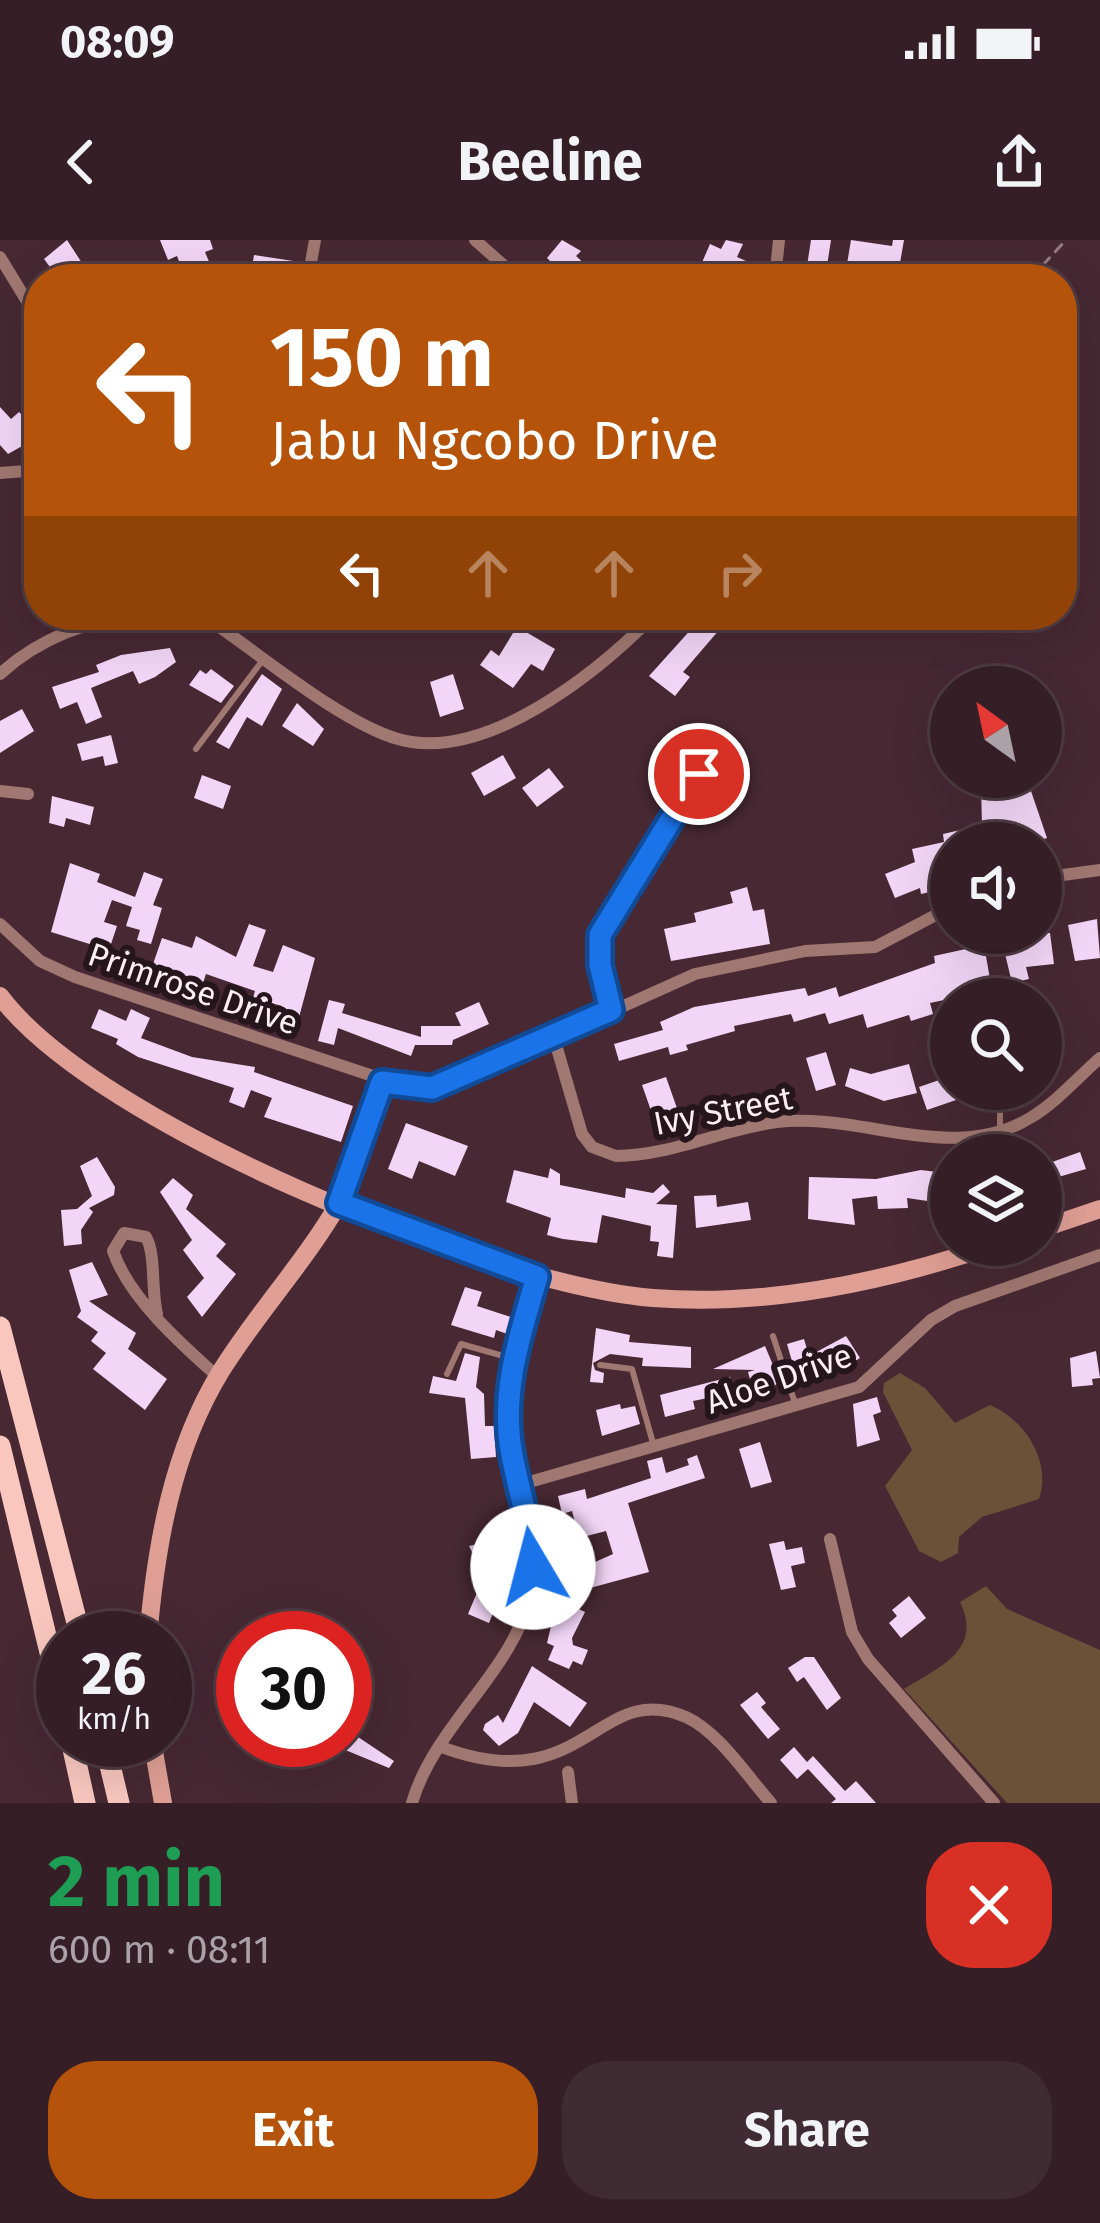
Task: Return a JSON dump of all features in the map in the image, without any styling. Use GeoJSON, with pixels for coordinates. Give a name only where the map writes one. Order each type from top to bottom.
{"type":"FeatureCollection","features":[{"type":"Feature","properties":{"kind":"main road"},"geometry":{"type":"LineString","coordinates":[[0,996],[60,1056],[122,1102],[339,1203],[537,1277],[653,1298],[773,1295],[832,1289],[930,1262]]}},
{"type":"Feature","properties":{"kind":"main road"},"geometry":{"type":"LineString","coordinates":[[152,1611],[168,1499],[218,1377],[339,1203]]}},
{"type":"Feature","properties":{"kind":"main road"},"geometry":{"type":"LineString","coordinates":[[1062,1222],[1100,1209]]}},
{"type":"Feature","properties":{"kind":"main road"},"geometry":{"type":"LineString","coordinates":[[0,1327],[74,1611]]}},
{"type":"Feature","properties":{"kind":"main road"},"geometry":{"type":"LineString","coordinates":[[0,1446],[40,1611]]}},
{"type":"Feature","properties":{"kind":"main road"},"geometry":{"type":"LineString","coordinates":[[77,1767],[85,1803]]}},
{"type":"Feature","properties":{"kind":"main road"},"geometry":{"type":"LineString","coordinates":[[110,1767],[119,1803]]}},
{"type":"Feature","properties":{"kind":"main road"},"geometry":{"type":"LineString","coordinates":[[157,1767],[163,1803]]}},
{"type":"Feature","properties":{"kind":"street"},"geometry":{"type":"LineString","coordinates":[[475,240],[502,264]]}},
{"type":"Feature","properties":{"kind":"street"},"geometry":{"type":"LineString","coordinates":[[0,257],[24,296]]}},
{"type":"Feature","properties":{"kind":"street"},"geometry":{"type":"LineString","coordinates":[[0,674],[17,658],[73,630]]}},
{"type":"Feature","properties":{"kind":"street"},"geometry":{"type":"LineString","coordinates":[[216,630],[371,728],[395,739],[436,742],[473,735],[535,709],[617,652],[639,630]]}},
{"type":"Feature","properties":{"kind":"street"},"geometry":{"type":"LineString","coordinates":[[0,791],[28,794]]}},
{"type":"Feature","properties":{"kind":"street"},"geometry":{"type":"LineString","coordinates":[[1062,875],[1100,870]]}},
{"type":"Feature","properties":{"kind":"street","name":"Primrose Drive"},"geometry":{"type":"LineString","coordinates":[[0,924],[40,961],[75,977],[382,1082],[432,1088],[695,974],[805,951],[890,943],[930,920]]}},
{"type":"Feature","properties":{"kind":"street","name":"Ivy Street"},"geometry":{"type":"LineString","coordinates":[[554,1038],[582,1134],[592,1147],[616,1156],[782,1121],[827,1120],[943,1138],[1000,1131],[1047,1107],[1100,1058]]}},
{"type":"Feature","properties":{"kind":"street"},"geometry":{"type":"LineString","coordinates":[[339,1203],[382,1082]]}},
{"type":"Feature","properties":{"kind":"street"},"geometry":{"type":"LineString","coordinates":[[157,1314],[150,1284],[152,1246],[146,1237],[124,1233],[112,1251],[117,1264],[157,1314],[218,1377]]}},
{"type":"Feature","properties":{"kind":"street","name":"Aloe Drive"},"geometry":{"type":"LineString","coordinates":[[519,1485],[859,1387],[931,1320],[955,1306],[1100,1255]]}},
{"type":"Feature","properties":{"kind":"street"},"geometry":{"type":"LineString","coordinates":[[412,1803],[439,1745],[510,1642],[529,1600],[532,1534],[509,1428],[514,1359],[537,1277]]}},
{"type":"Feature","properties":{"kind":"street"},"geometry":{"type":"LineString","coordinates":[[830,1539],[852,1632],[868,1659],[994,1803]]}},
{"type":"Feature","properties":{"kind":"street"},"geometry":{"type":"LineString","coordinates":[[550,1779],[579,1763],[628,1720],[668,1712],[703,1730],[771,1803]]}},
{"type":"Feature","properties":{"kind":"street"},"geometry":{"type":"LineString","coordinates":[[439,1745],[486,1775]]}},
{"type":"Feature","properties":{"kind":"street"},"geometry":{"type":"LineString","coordinates":[[572,1803],[579,1763]]}},
{"type":"Feature","properties":{"kind":"lane"},"geometry":{"type":"LineString","coordinates":[[196,749],[264,657]]}},
{"type":"Feature","properties":{"kind":"lane"},"geometry":{"type":"LineString","coordinates":[[611,1010],[600,965],[600,935],[724,734]]}},
{"type":"Feature","properties":{"kind":"lane"},"geometry":{"type":"LineString","coordinates":[[1000,1131],[1003,1110]]}},
{"type":"Feature","properties":{"kind":"lane"},"geometry":{"type":"LineString","coordinates":[[773,1336],[796,1407]]}},
{"type":"Feature","properties":{"kind":"lane"},"geometry":{"type":"LineString","coordinates":[[447,1374],[461,1344],[514,1359]]}},
{"type":"Feature","properties":{"kind":"lane"},"geometry":{"type":"LineString","coordinates":[[600,1365],[632,1370],[654,1447]]}},
{"type":"Feature","properties":{"kind":"path"},"geometry":{"type":"LineString","coordinates":[[1044,264],[1066,240]]}},
{"type":"Feature","properties":{"kind":"shaded area"},"geometry":{"type":"Polygon","coordinates":[[[900,1373],[925,1388],[955,1423],[990,1405],[1003,1412],[1024,1431],[1042,1470],[1039,1499],[982,1517],[959,1537],[958,1553],[941,1562],[919,1551],[885,1486],[912,1450],[883,1392],[884,1383],[900,1373]]]}},
{"type":"Feature","properties":{"kind":"shaded area"},"geometry":{"type":"Polygon","coordinates":[[[986,1586],[1007,1609],[1100,1650],[1100,1803],[1007,1803],[904,1689],[962,1645],[966,1619],[960,1602],[986,1586]]]}},
{"type":"Feature","properties":{"kind":"building"},"geometry":{"type":"Polygon","coordinates":[[[67,240],[82,263],[48,264],[44,259],[67,240]]]}},
{"type":"Feature","properties":{"kind":"building"},"geometry":{"type":"Polygon","coordinates":[[[160,240],[210,240],[213,249],[205,252],[210,264],[180,264],[177,256],[168,260],[160,240]]]}},
{"type":"Feature","properties":{"kind":"building"},"geometry":{"type":"Polygon","coordinates":[[[562,240],[581,251],[576,256],[585,264],[553,264],[547,258],[562,240]]]}},
{"type":"Feature","properties":{"kind":"building"},"geometry":{"type":"Polygon","coordinates":[[[726,240],[743,244],[737,257],[744,264],[701,264],[710,244],[721,249],[726,240]]]}},
{"type":"Feature","properties":{"kind":"building"},"geometry":{"type":"Polygon","coordinates":[[[811,240],[831,240],[827,264],[807,264],[811,240]]]}},
{"type":"Feature","properties":{"kind":"building"},"geometry":{"type":"Polygon","coordinates":[[[851,240],[892,246],[893,240],[904,240],[900,264],[847,264],[851,240]]]}},
{"type":"Feature","properties":{"kind":"building"},"geometry":{"type":"Polygon","coordinates":[[[254,255],[300,262],[300,264],[252,264],[254,255]]]}},
{"type":"Feature","properties":{"kind":"building"},"geometry":{"type":"Polygon","coordinates":[[[0,407],[11,419],[19,412],[24,417],[24,445],[8,454],[0,445],[0,407]]]}},
{"type":"Feature","properties":{"kind":"building"},"geometry":{"type":"Polygon","coordinates":[[[515,630],[527,630],[555,649],[543,671],[531,664],[513,688],[480,665],[491,650],[499,656],[515,630]]]}},
{"type":"Feature","properties":{"kind":"building"},"geometry":{"type":"Polygon","coordinates":[[[690,630],[719,630],[683,672],[690,677],[675,696],[649,676],[690,630]]]}},
{"type":"Feature","properties":{"kind":"building"},"geometry":{"type":"Polygon","coordinates":[[[170,648],[176,662],[155,677],[139,684],[133,671],[91,688],[102,717],[86,724],[77,702],[60,709],[52,687],[99,672],[96,665],[121,655],[170,648]]]}},
{"type":"Feature","properties":{"kind":"building"},"geometry":{"type":"Polygon","coordinates":[[[211,669],[234,686],[221,703],[189,685],[200,670],[206,674],[211,669]]]}},
{"type":"Feature","properties":{"kind":"building"},"geometry":{"type":"Polygon","coordinates":[[[262,674],[282,689],[262,726],[247,717],[229,749],[216,742],[262,674]]]}},
{"type":"Feature","properties":{"kind":"building"},"geometry":{"type":"Polygon","coordinates":[[[453,674],[464,709],[440,717],[430,682],[453,674]]]}},
{"type":"Feature","properties":{"kind":"building"},"geometry":{"type":"Polygon","coordinates":[[[297,703],[324,729],[313,746],[282,726],[297,703]]]}},
{"type":"Feature","properties":{"kind":"building"},"geometry":{"type":"Polygon","coordinates":[[[22,709],[34,731],[0,753],[0,721],[22,709]]]}},
{"type":"Feature","properties":{"kind":"building"},"geometry":{"type":"Polygon","coordinates":[[[111,735],[118,763],[105,766],[103,756],[82,761],[77,744],[111,735]]]}},
{"type":"Feature","properties":{"kind":"building"},"geometry":{"type":"Polygon","coordinates":[[[503,755],[516,778],[484,796],[471,773],[503,755]]]}},
{"type":"Feature","properties":{"kind":"building"},"geometry":{"type":"Polygon","coordinates":[[[549,768],[564,787],[537,807],[522,788],[549,768]]]}},
{"type":"Feature","properties":{"kind":"building"},"geometry":{"type":"Polygon","coordinates":[[[202,775],[231,786],[223,809],[194,798],[202,775]]]}},
{"type":"Feature","properties":{"kind":"building"},"geometry":{"type":"Polygon","coordinates":[[[52,796],[94,807],[90,825],[66,818],[64,827],[49,823],[52,796]]]}},
{"type":"Feature","properties":{"kind":"building"},"geometry":{"type":"Polygon","coordinates":[[[981,798],[1033,798],[1042,822],[982,822],[981,798]]]}},
{"type":"Feature","properties":{"kind":"building"},"geometry":{"type":"Polygon","coordinates":[[[930,845],[930,892],[921,894],[920,888],[895,898],[885,874],[915,862],[912,849],[930,845]]]}},
{"type":"Feature","properties":{"kind":"building"},"geometry":{"type":"Polygon","coordinates":[[[70,863],[100,874],[97,882],[135,897],[144,872],[163,879],[153,905],[162,908],[151,944],[137,940],[140,930],[126,926],[132,907],[112,900],[104,922],[117,926],[109,950],[51,932],[70,863]]]}},
{"type":"Feature","properties":{"kind":"building"},"geometry":{"type":"Polygon","coordinates":[[[747,887],[753,911],[764,909],[770,944],[671,961],[664,929],[696,922],[694,913],[733,903],[730,892],[747,887]]]}},
{"type":"Feature","properties":{"kind":"building"},"geometry":{"type":"Polygon","coordinates":[[[1097,919],[1100,958],[1075,961],[1068,925],[1097,919]]]}},
{"type":"Feature","properties":{"kind":"building"},"geometry":{"type":"Polygon","coordinates":[[[249,924],[266,930],[253,966],[273,972],[283,945],[315,958],[298,1021],[279,1015],[282,1006],[253,998],[255,991],[206,974],[203,983],[152,967],[162,938],[192,948],[196,936],[236,957],[249,924]]]}},
{"type":"Feature","properties":{"kind":"building"},"geometry":{"type":"Polygon","coordinates":[[[986,954],[990,978],[930,978],[930,1015],[911,1021],[909,1015],[867,1028],[863,1014],[829,1024],[825,1013],[794,1022],[791,1014],[734,1026],[735,1031],[686,1045],[688,1050],[670,1055],[668,1047],[619,1061],[614,1044],[663,1030],[660,1022],[694,1007],[805,988],[808,996],[836,987],[839,997],[935,963],[934,956],[986,954]]]}},
{"type":"Feature","properties":{"kind":"building"},"geometry":{"type":"Polygon","coordinates":[[[1005,954],[1053,954],[1054,964],[1026,967],[1029,978],[1011,978],[1005,954]]]}},
{"type":"Feature","properties":{"kind":"building"},"geometry":{"type":"Polygon","coordinates":[[[329,1000],[345,1004],[342,1013],[421,1037],[421,1026],[461,1026],[455,1013],[479,1002],[489,1024],[453,1040],[452,1045],[415,1045],[411,1056],[338,1028],[334,1045],[318,1041],[329,1000]]]}},
{"type":"Feature","properties":{"kind":"building"},"geometry":{"type":"Polygon","coordinates":[[[99,1009],[126,1021],[131,1009],[150,1018],[141,1038],[192,1057],[255,1067],[254,1072],[353,1106],[341,1142],[264,1117],[272,1098],[251,1090],[244,1108],[229,1102],[234,1088],[138,1057],[116,1044],[118,1039],[91,1028],[99,1009]]]}},
{"type":"Feature","properties":{"kind":"building"},"geometry":{"type":"Polygon","coordinates":[[[826,1052],[836,1085],[816,1091],[806,1058],[826,1052]]]}},
{"type":"Feature","properties":{"kind":"building"},"geometry":{"type":"Polygon","coordinates":[[[909,1064],[917,1093],[884,1101],[845,1086],[850,1068],[871,1074],[909,1064]]]}},
{"type":"Feature","properties":{"kind":"building"},"geometry":{"type":"Polygon","coordinates":[[[666,1077],[678,1111],[654,1119],[642,1085],[666,1077]]]}},
{"type":"Feature","properties":{"kind":"building"},"geometry":{"type":"Polygon","coordinates":[[[930,1083],[930,1109],[927,1110],[919,1087],[930,1083]]]}},
{"type":"Feature","properties":{"kind":"building"},"geometry":{"type":"Polygon","coordinates":[[[406,1123],[468,1146],[455,1176],[419,1161],[412,1179],[388,1169],[406,1123]]]}},
{"type":"Feature","properties":{"kind":"building"},"geometry":{"type":"Polygon","coordinates":[[[1080,1152],[1086,1169],[1062,1176],[1062,1158],[1080,1152]]]}},
{"type":"Feature","properties":{"kind":"building"},"geometry":{"type":"Polygon","coordinates":[[[97,1157],[115,1187],[114,1195],[89,1208],[93,1212],[81,1230],[82,1244],[64,1246],[61,1210],[77,1209],[92,1196],[80,1166],[97,1157]]]}},
{"type":"Feature","properties":{"kind":"building"},"geometry":{"type":"Polygon","coordinates":[[[550,1168],[560,1174],[560,1185],[625,1198],[626,1188],[653,1193],[663,1184],[670,1192],[656,1204],[677,1205],[673,1258],[657,1256],[659,1242],[650,1241],[651,1226],[602,1215],[597,1243],[547,1235],[551,1218],[506,1202],[514,1170],[548,1178],[550,1168]]]}},
{"type":"Feature","properties":{"kind":"building"},"geometry":{"type":"Polygon","coordinates":[[[930,1171],[930,1201],[907,1198],[908,1208],[878,1209],[877,1196],[852,1199],[855,1225],[808,1219],[809,1177],[876,1179],[930,1171]]]}},
{"type":"Feature","properties":{"kind":"building"},"geometry":{"type":"Polygon","coordinates":[[[173,1178],[193,1195],[186,1209],[226,1244],[216,1256],[236,1274],[202,1317],[187,1297],[204,1278],[183,1250],[192,1240],[160,1192],[173,1178]]]}},
{"type":"Feature","properties":{"kind":"building"},"geometry":{"type":"Polygon","coordinates":[[[716,1195],[717,1207],[748,1202],[751,1220],[696,1228],[694,1196],[716,1195]]]}},
{"type":"Feature","properties":{"kind":"building"},"geometry":{"type":"Polygon","coordinates":[[[92,1262],[108,1295],[89,1301],[136,1333],[128,1349],[167,1379],[145,1410],[93,1369],[106,1353],[91,1341],[98,1332],[77,1317],[81,1311],[69,1270],[92,1262]]]}},
{"type":"Feature","properties":{"kind":"building"},"geometry":{"type":"Polygon","coordinates":[[[465,1287],[482,1292],[477,1306],[514,1318],[510,1335],[496,1330],[494,1338],[451,1325],[465,1287]]]}},
{"type":"Feature","properties":{"kind":"building"},"geometry":{"type":"Polygon","coordinates":[[[596,1328],[630,1335],[629,1342],[691,1347],[691,1368],[642,1366],[643,1358],[610,1354],[593,1363],[595,1370],[604,1373],[603,1383],[590,1382],[596,1328]]]}},
{"type":"Feature","properties":{"kind":"building"},"geometry":{"type":"Polygon","coordinates":[[[846,1336],[860,1358],[827,1379],[824,1374],[798,1382],[787,1344],[804,1339],[809,1356],[846,1336]]]}},
{"type":"Feature","properties":{"kind":"building"},"geometry":{"type":"Polygon","coordinates":[[[765,1346],[780,1382],[769,1389],[754,1393],[748,1372],[755,1370],[713,1369],[765,1346]]]}},
{"type":"Feature","properties":{"kind":"building"},"geometry":{"type":"Polygon","coordinates":[[[1096,1351],[1100,1378],[1092,1379],[1093,1385],[1072,1387],[1070,1358],[1096,1351]]]}},
{"type":"Feature","properties":{"kind":"building"},"geometry":{"type":"Polygon","coordinates":[[[465,1353],[480,1357],[476,1387],[484,1394],[485,1426],[494,1426],[496,1457],[471,1459],[465,1398],[429,1393],[433,1376],[456,1381],[465,1353]]]}},
{"type":"Feature","properties":{"kind":"building"},"geometry":{"type":"Polygon","coordinates":[[[730,1377],[733,1393],[693,1401],[695,1409],[665,1417],[660,1395],[730,1377]]]}},
{"type":"Feature","properties":{"kind":"building"},"geometry":{"type":"Polygon","coordinates":[[[877,1397],[881,1412],[873,1415],[880,1440],[857,1447],[853,1404],[877,1397]]]}},
{"type":"Feature","properties":{"kind":"building"},"geometry":{"type":"Polygon","coordinates":[[[620,1404],[621,1409],[635,1406],[640,1424],[602,1436],[596,1410],[620,1404]]]}},
{"type":"Feature","properties":{"kind":"building"},"geometry":{"type":"Polygon","coordinates":[[[760,1442],[772,1482],[751,1488],[739,1449],[760,1442]]]}},
{"type":"Feature","properties":{"kind":"building"},"geometry":{"type":"Polygon","coordinates":[[[697,1455],[705,1478],[628,1503],[649,1572],[579,1591],[564,1576],[613,1554],[606,1531],[579,1538],[572,1511],[562,1514],[558,1496],[585,1489],[587,1499],[651,1478],[647,1461],[662,1457],[666,1473],[689,1465],[687,1459],[697,1455]]]}},
{"type":"Feature","properties":{"kind":"building"},"geometry":{"type":"Polygon","coordinates":[[[512,1536],[514,1547],[503,1550],[507,1568],[483,1574],[469,1546],[512,1536]]]}},
{"type":"Feature","properties":{"kind":"building"},"geometry":{"type":"Polygon","coordinates":[[[784,1541],[786,1550],[802,1547],[805,1563],[791,1566],[796,1587],[781,1590],[769,1544],[784,1541]]]}},
{"type":"Feature","properties":{"kind":"building"},"geometry":{"type":"Polygon","coordinates":[[[481,1583],[502,1591],[489,1623],[468,1614],[481,1583]]]}},
{"type":"Feature","properties":{"kind":"building"},"geometry":{"type":"Polygon","coordinates":[[[909,1596],[926,1618],[901,1638],[889,1623],[897,1616],[892,1610],[909,1596]]]}},
{"type":"Feature","properties":{"kind":"building"},"geometry":{"type":"Polygon","coordinates":[[[568,1604],[585,1612],[572,1638],[573,1645],[588,1650],[582,1665],[573,1661],[569,1669],[548,1660],[554,1646],[547,1643],[553,1618],[568,1604]]]}},
{"type":"Feature","properties":{"kind":"building"},"geometry":{"type":"Polygon","coordinates":[[[814,1657],[841,1698],[827,1710],[804,1677],[797,1682],[788,1668],[814,1657]]]}},
{"type":"Feature","properties":{"kind":"building"},"geometry":{"type":"Polygon","coordinates":[[[532,1666],[587,1703],[570,1727],[534,1702],[518,1733],[499,1746],[483,1730],[485,1724],[498,1715],[503,1723],[532,1666]]]}},
{"type":"Feature","properties":{"kind":"building"},"geometry":{"type":"Polygon","coordinates":[[[757,1692],[766,1703],[761,1707],[780,1729],[768,1739],[740,1705],[757,1692]]]}},
{"type":"Feature","properties":{"kind":"building"},"geometry":{"type":"Polygon","coordinates":[[[372,1746],[394,1761],[389,1768],[372,1761],[372,1746]]]}},
{"type":"Feature","properties":{"kind":"building"},"geometry":{"type":"Polygon","coordinates":[[[794,1747],[807,1762],[813,1756],[845,1791],[856,1781],[876,1803],[831,1803],[836,1799],[808,1769],[797,1779],[780,1760],[794,1747]]]}},
{"type":"Feature","properties":{"kind":"route"},"geometry":{"type":"LineString","coordinates":[[533,1567],[532,1534],[511,1451],[508,1405],[512,1366],[537,1277],[339,1203],[382,1082],[432,1088],[611,1010],[602,981],[600,935],[699,774]]}}]}
